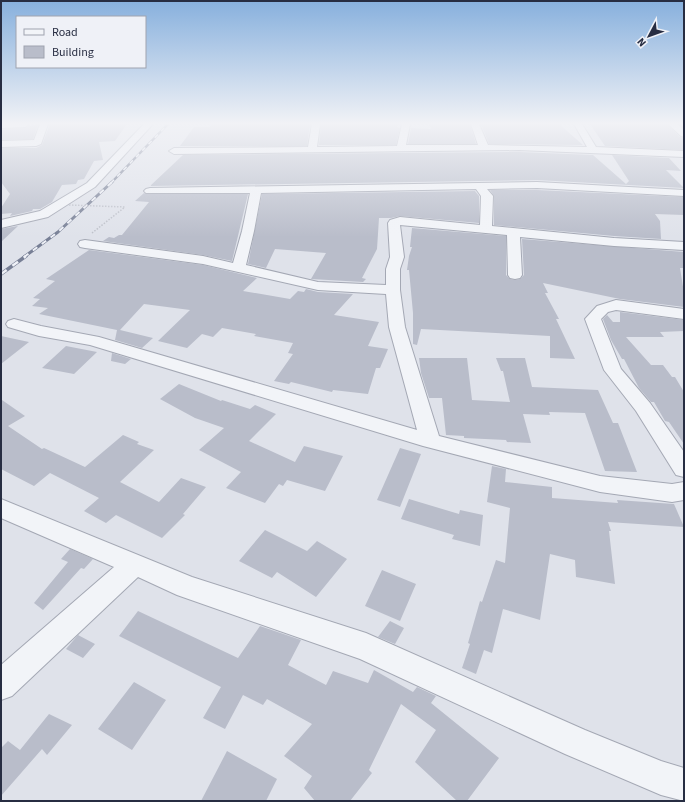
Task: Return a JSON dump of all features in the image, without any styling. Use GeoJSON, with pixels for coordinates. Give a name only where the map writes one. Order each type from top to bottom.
{"type":"FeatureCollection","features":[{"type":"Feature","properties":{"kind":"street"},"geometry":{"type":"LineString","coordinates":[[1,224],[44,214],[91,185],[113,161]]}},
{"type":"Feature","properties":{"kind":"street"},"geometry":{"type":"LineString","coordinates":[[479,186],[487,196],[486,228]]}},
{"type":"Feature","properties":{"kind":"street"},"geometry":{"type":"LineString","coordinates":[[150,191],[537,186],[684,193]]}},
{"type":"Feature","properties":{"kind":"street"},"geometry":{"type":"LineString","coordinates":[[238,268],[248,232],[256,190]]}},
{"type":"Feature","properties":{"kind":"street"},"geometry":{"type":"LineString","coordinates":[[430,441],[397,328],[393,290],[393,269],[397,257],[394,223],[400,221],[486,228],[614,242],[684,246]]}},
{"type":"Feature","properties":{"kind":"street"},"geometry":{"type":"LineString","coordinates":[[513,231],[515,275]]}},
{"type":"Feature","properties":{"kind":"street"},"geometry":{"type":"LineString","coordinates":[[85,244],[202,260],[318,286],[393,290]]}},
{"type":"Feature","properties":{"kind":"street"},"geometry":{"type":"LineString","coordinates":[[684,314],[616,305],[604,307],[593,319],[613,370],[642,407],[684,469]]}},
{"type":"Feature","properties":{"kind":"street"},"geometry":{"type":"LineString","coordinates":[[14,324],[93,341],[430,441],[600,484],[672,493],[684,491]]}},
{"type":"Feature","properties":{"kind":"street"},"geometry":{"type":"LineString","coordinates":[[1,508],[186,587],[366,647],[576,743],[661,778],[684,785]]}},
{"type":"Feature","properties":{"kind":"street"},"geometry":{"type":"LineString","coordinates":[[1,685],[135,564]]}},
{"type":"Feature","properties":{"kind":"path"},"geometry":{"type":"LineString","coordinates":[[69,205],[125,207],[94,230]]}},
{"type":"Feature","properties":{"kind":"building"},"geometry":{"type":"Polygon","coordinates":[[[1,161],[94,161],[84,179],[78,180],[76,184],[62,185],[52,202],[40,209],[33,209],[32,211],[10,216],[12,213],[1,214],[1,208],[10,194],[1,182],[1,161]]]}},
{"type":"Feature","properties":{"kind":"building"},"geometry":{"type":"Polygon","coordinates":[[[176,161],[600,161],[626,184],[629,181],[616,161],[672,161],[681,171],[666,170],[684,188],[537,180],[150,186],[176,161]]]}},
{"type":"Feature","properties":{"kind":"building"},"geometry":{"type":"Polygon","coordinates":[[[490,190],[537,190],[684,197],[684,215],[655,214],[660,221],[661,239],[494,225],[494,196],[490,190]]]}},
{"type":"Feature","properties":{"kind":"building"},"geometry":{"type":"Polygon","coordinates":[[[475,191],[479,196],[479,223],[400,216],[379,218],[377,249],[362,278],[366,279],[363,282],[311,279],[326,253],[275,249],[266,268],[248,264],[262,194],[475,191]]]}},
{"type":"Feature","properties":{"kind":"building"},"geometry":{"type":"Polygon","coordinates":[[[144,193],[248,194],[232,261],[203,255],[103,241],[109,237],[114,238],[122,235],[149,202],[135,201],[144,193]]]}},
{"type":"Feature","properties":{"kind":"building"},"geometry":{"type":"Polygon","coordinates":[[[18,226],[1,242],[1,229],[18,226]]]}},
{"type":"Feature","properties":{"kind":"building"},"geometry":{"type":"Polygon","coordinates":[[[412,228],[506,236],[506,275],[510,279],[515,280],[520,279],[524,275],[522,239],[684,252],[684,268],[680,268],[684,293],[684,307],[620,299],[543,283],[548,293],[545,293],[559,319],[556,319],[575,359],[550,358],[550,336],[421,329],[417,345],[413,344],[413,313],[409,270],[407,270],[412,247],[410,247],[412,228]]]}},
{"type":"Feature","properties":{"kind":"building"},"geometry":{"type":"Polygon","coordinates":[[[89,250],[203,265],[257,278],[243,291],[290,299],[298,291],[304,292],[306,289],[318,292],[353,294],[334,315],[379,322],[368,346],[388,349],[380,368],[376,368],[368,394],[333,390],[332,392],[291,382],[289,384],[274,381],[293,354],[288,353],[293,343],[254,336],[256,334],[222,328],[213,337],[202,334],[187,348],[158,341],[190,310],[144,304],[120,330],[153,338],[142,348],[115,340],[117,330],[39,314],[48,308],[32,306],[40,299],[33,298],[55,281],[46,279],[89,250]]]}},
{"type":"Feature","properties":{"kind":"building"},"geometry":{"type":"Polygon","coordinates":[[[620,312],[684,320],[684,331],[660,332],[664,337],[626,337],[651,365],[663,365],[672,377],[675,377],[684,392],[684,444],[669,422],[665,421],[654,402],[651,402],[639,388],[624,359],[622,359],[611,340],[603,319],[607,315],[613,322],[620,322],[620,312]]]}},
{"type":"Feature","properties":{"kind":"building"},"geometry":{"type":"Polygon","coordinates":[[[1,336],[29,342],[1,364],[1,336]]]}},
{"type":"Feature","properties":{"kind":"building"},"geometry":{"type":"Polygon","coordinates":[[[66,346],[97,352],[74,374],[42,368],[66,346]]]}},
{"type":"Feature","properties":{"kind":"building"},"geometry":{"type":"Polygon","coordinates":[[[112,353],[131,359],[125,364],[111,361],[112,353]]]}},
{"type":"Feature","properties":{"kind":"building"},"geometry":{"type":"Polygon","coordinates":[[[419,358],[467,358],[472,400],[510,402],[503,371],[501,371],[496,358],[525,358],[532,387],[598,390],[613,423],[618,423],[637,472],[605,471],[585,413],[549,412],[550,415],[523,414],[531,443],[464,438],[464,436],[446,435],[442,398],[429,398],[421,373],[419,358]]]}},
{"type":"Feature","properties":{"kind":"building"},"geometry":{"type":"Polygon","coordinates":[[[179,384],[221,401],[222,400],[250,409],[255,405],[276,414],[249,441],[295,462],[304,446],[343,456],[325,491],[287,480],[283,486],[279,484],[265,503],[226,488],[241,472],[199,450],[224,428],[195,418],[160,399],[179,384]]]}},
{"type":"Feature","properties":{"kind":"building"},"geometry":{"type":"Polygon","coordinates":[[[2,400],[25,416],[8,426],[42,449],[44,448],[85,467],[123,435],[139,442],[137,444],[154,450],[120,482],[159,502],[181,478],[206,487],[183,514],[185,515],[162,538],[116,515],[106,523],[84,511],[99,498],[50,473],[34,486],[1,469],[2,400]]]}},
{"type":"Feature","properties":{"kind":"building"},"geometry":{"type":"Polygon","coordinates":[[[400,448],[421,454],[400,507],[377,500],[400,448]]]}},
{"type":"Feature","properties":{"kind":"building"},"geometry":{"type":"Polygon","coordinates":[[[492,466],[506,469],[505,482],[552,487],[552,498],[618,503],[617,500],[674,504],[684,527],[608,522],[611,531],[609,531],[615,584],[576,577],[575,560],[550,554],[540,620],[503,609],[492,653],[484,650],[476,674],[462,668],[470,644],[468,643],[480,601],[482,602],[496,560],[505,563],[510,508],[487,502],[492,466]]]}},
{"type":"Feature","properties":{"kind":"building"},"geometry":{"type":"Polygon","coordinates":[[[409,499],[459,514],[460,510],[483,515],[480,546],[452,539],[454,535],[401,519],[409,499]]]}},
{"type":"Feature","properties":{"kind":"building"},"geometry":{"type":"Polygon","coordinates":[[[265,530],[307,551],[317,541],[347,559],[316,597],[277,572],[272,578],[239,561],[265,530]]]}},
{"type":"Feature","properties":{"kind":"building"},"geometry":{"type":"Polygon","coordinates":[[[70,549],[93,559],[84,569],[81,568],[43,610],[34,603],[68,562],[61,559],[70,549]]]}},
{"type":"Feature","properties":{"kind":"building"},"geometry":{"type":"Polygon","coordinates":[[[382,570],[416,584],[400,621],[365,606],[382,570]]]}},
{"type":"Feature","properties":{"kind":"building"},"geometry":{"type":"Polygon","coordinates":[[[138,611],[238,658],[260,626],[301,640],[288,665],[326,685],[333,671],[368,683],[374,670],[413,692],[417,687],[436,696],[431,703],[499,758],[467,801],[457,801],[415,762],[436,730],[401,704],[369,770],[372,773],[350,801],[315,801],[304,788],[312,776],[284,756],[312,724],[267,699],[263,705],[243,695],[225,729],[203,718],[221,687],[119,636],[138,611]]]}},
{"type":"Feature","properties":{"kind":"building"},"geometry":{"type":"Polygon","coordinates":[[[390,621],[404,628],[395,644],[378,637],[390,621]]]}},
{"type":"Feature","properties":{"kind":"building"},"geometry":{"type":"Polygon","coordinates":[[[78,635],[95,644],[83,658],[66,649],[78,635]]]}},
{"type":"Feature","properties":{"kind":"building"},"geometry":{"type":"Polygon","coordinates":[[[134,682],[166,700],[132,750],[98,729],[134,682]]]}},
{"type":"Feature","properties":{"kind":"building"},"geometry":{"type":"Polygon","coordinates":[[[49,714],[72,725],[47,755],[42,749],[1,796],[1,748],[8,741],[20,750],[49,714]]]}},
{"type":"Feature","properties":{"kind":"building"},"geometry":{"type":"Polygon","coordinates":[[[227,751],[277,779],[266,801],[201,801],[227,751]]]}},
{"type":"Feature","properties":{"kind":"railway"},"geometry":{"type":"LineString","coordinates":[[112,182],[132,161]]}},
{"type":"Feature","properties":{"kind":"railway"},"geometry":{"type":"LineString","coordinates":[[24,257],[58,232],[112,182]]}},
{"type":"Feature","properties":{"kind":"railway"},"geometry":{"type":"LineString","coordinates":[[1,274],[26,256]]}}]}
